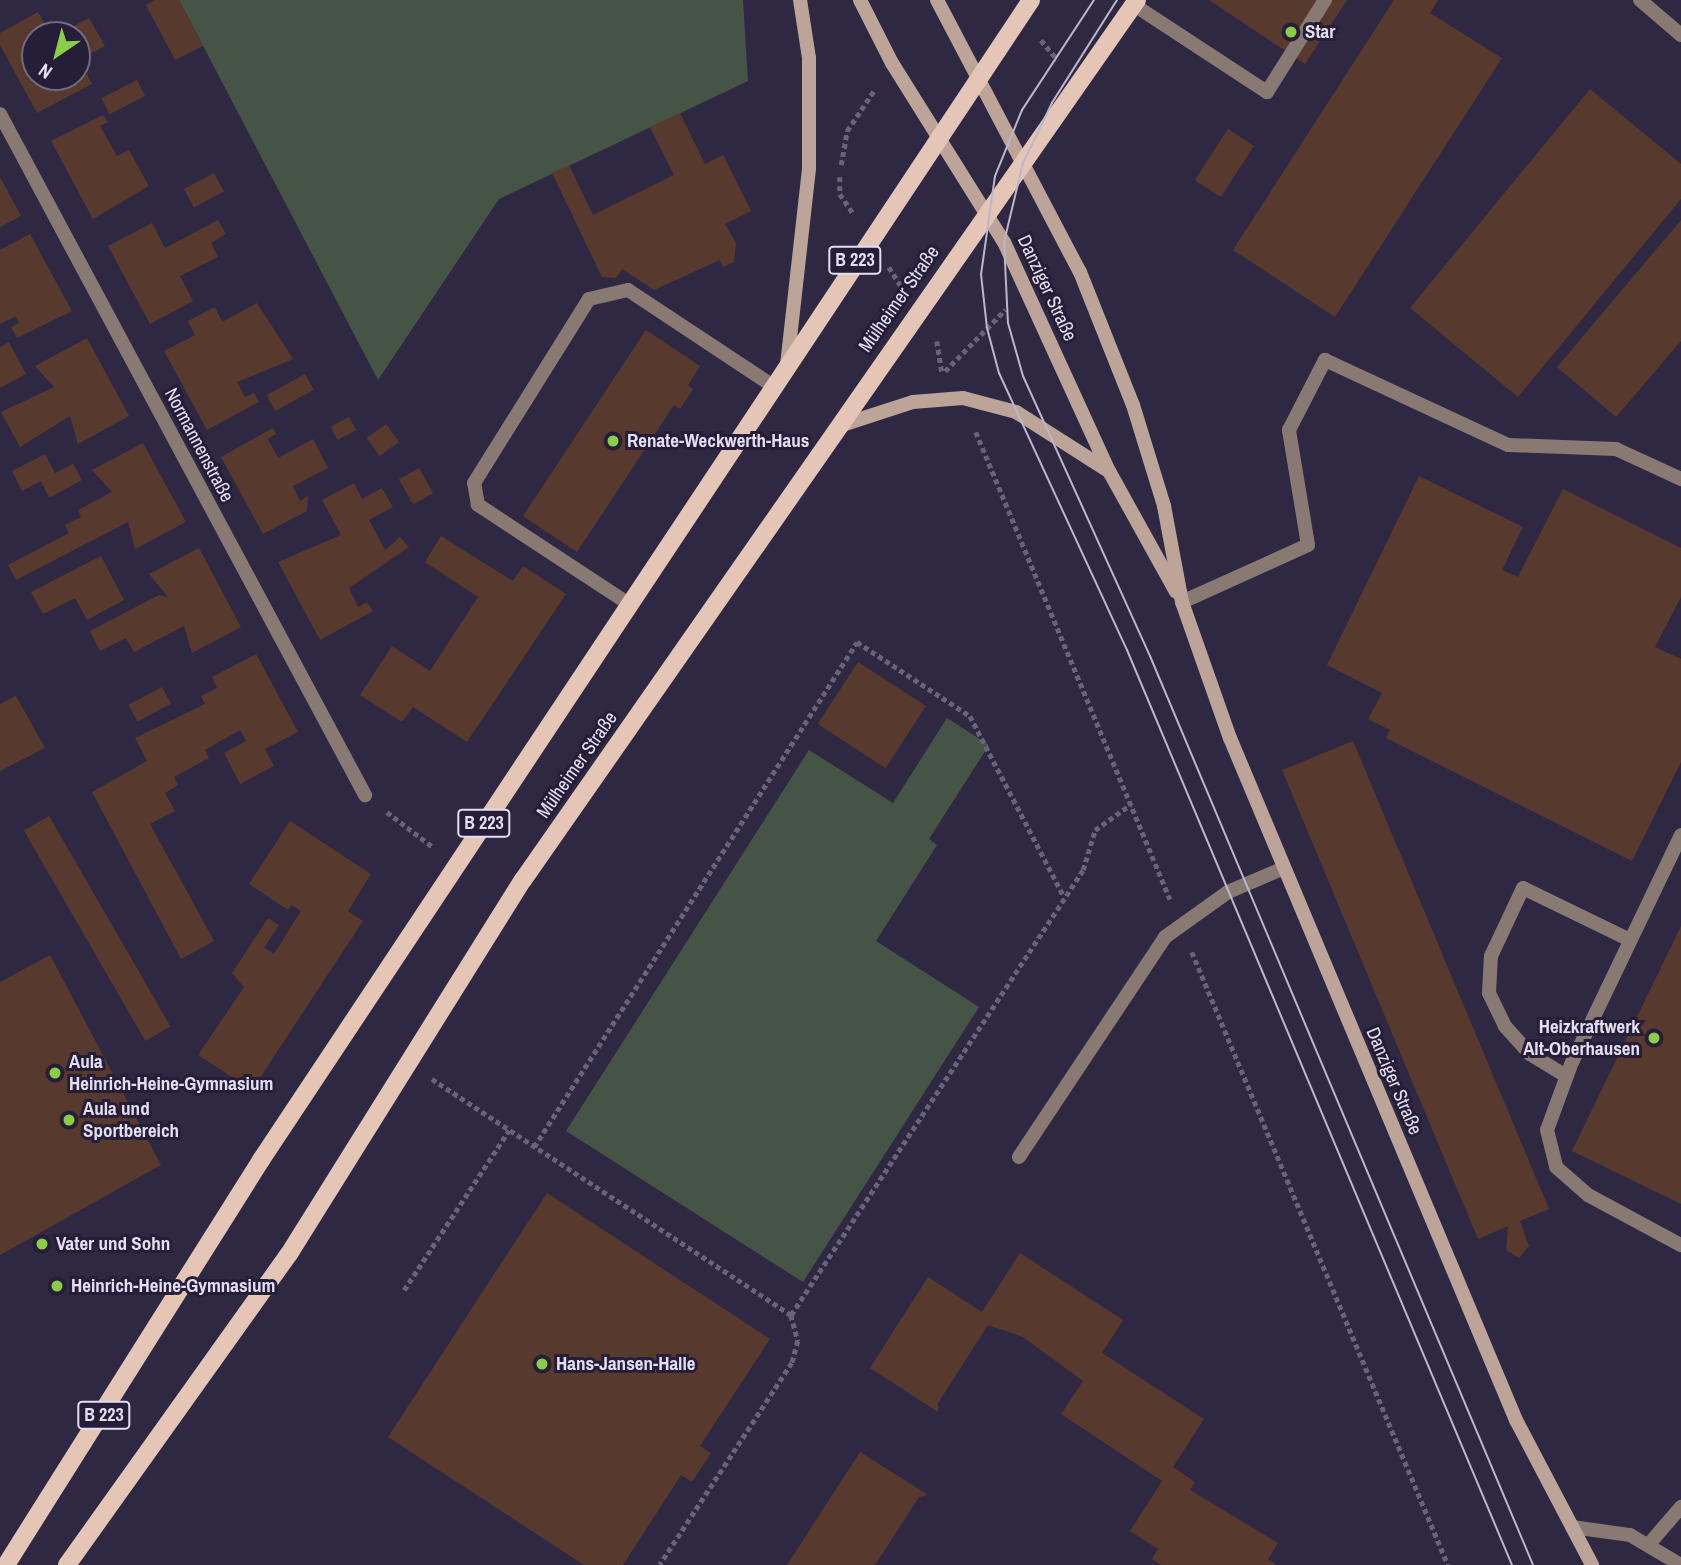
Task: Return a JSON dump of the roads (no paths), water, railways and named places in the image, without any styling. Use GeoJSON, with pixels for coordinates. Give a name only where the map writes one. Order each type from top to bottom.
{"type":"FeatureCollection","features":[{"type":"Feature","properties":{"kind":"main road"},"geometry":{"type":"LineString","coordinates":[[787,365],[809,168],[809,58],[800,0]]}},
{"type":"Feature","properties":{"kind":"main road","name":"Danziger Straße"},"geometry":{"type":"LineString","coordinates":[[860,0],[986,210],[1109,471],[1182,602],[1284,868],[1516,1420],[1592,1565]]}},
{"type":"Feature","properties":{"kind":"main road","name":"Danziger Straße"},"geometry":{"type":"LineString","coordinates":[[937,0],[1080,272],[1133,405],[1164,506],[1182,602]]}},
{"type":"Feature","properties":{"kind":"main road","name":"B 223"},"geometry":{"type":"LineString","coordinates":[[6,1565],[456,864],[1031,0]]}},
{"type":"Feature","properties":{"kind":"main road","name":"Mülheimer Straße"},"geometry":{"type":"LineString","coordinates":[[67,1565],[289,1254],[411,1064],[523,880],[986,210],[1023,163],[1135,2]]}},
{"type":"Feature","properties":{"kind":"main road"},"geometry":{"type":"LineString","coordinates":[[837,427],[913,402],[963,398],[1016,412],[1109,471]]}},
{"type":"Feature","properties":{"kind":"street"},"geometry":{"type":"LineString","coordinates":[[1135,2],[1267,92],[1325,0]]}},
{"type":"Feature","properties":{"kind":"street"},"geometry":{"type":"LineString","coordinates":[[1640,0],[1681,35]]}},
{"type":"Feature","properties":{"kind":"street","name":"Normannenstraße"},"geometry":{"type":"LineString","coordinates":[[0,114],[365,794]]}},
{"type":"Feature","properties":{"kind":"street"},"geometry":{"type":"LineString","coordinates":[[629,604],[478,505],[474,483],[589,299],[628,290],[773,386]]}},
{"type":"Feature","properties":{"kind":"street"},"geometry":{"type":"LineString","coordinates":[[1182,602],[1308,545],[1290,430],[1325,360],[1508,445],[1616,449],[1681,479]]}},
{"type":"Feature","properties":{"kind":"street"},"geometry":{"type":"LineString","coordinates":[[1681,835],[1566,1076],[1546,1130],[1556,1167],[1588,1195],[1681,1245]]}},
{"type":"Feature","properties":{"kind":"street"},"geometry":{"type":"LineString","coordinates":[[1019,1157],[1166,937],[1228,892],[1284,868]]}},
{"type":"Feature","properties":{"kind":"street"},"geometry":{"type":"LineString","coordinates":[[1566,1076],[1531,1054],[1505,1026],[1489,993],[1491,956],[1523,888],[1630,940]]}},
{"type":"Feature","properties":{"kind":"street"},"geometry":{"type":"LineString","coordinates":[[1650,1543],[1681,1507]]}},
{"type":"Feature","properties":{"kind":"street"},"geometry":{"type":"LineString","coordinates":[[1572,1527],[1613,1533],[1650,1543],[1681,1564]]}},
{"type":"Feature","properties":{"kind":"tram line"},"geometry":{"type":"LineString","coordinates":[[1094,0],[1022,110],[995,176],[981,274],[987,328],[999,373],[1127,650],[1512,1565]]}},
{"type":"Feature","properties":{"kind":"tram line"},"geometry":{"type":"LineString","coordinates":[[1117,0],[1052,103],[1023,163],[1004,242],[1008,323],[1023,376],[1150,656],[1533,1565]]}},
{"type":"Feature","properties":{"kind":"place","name":"Star"},"geometry":{"type":"Point","coordinates":[1291,32]}},
{"type":"Feature","properties":{"kind":"place","name":"Renate-Weckwerth-Haus"},"geometry":{"type":"Point","coordinates":[613,441]}},
{"type":"Feature","properties":{"kind":"place","name":"Heizkraftwerk Alt-Oberhausen"},"geometry":{"type":"Point","coordinates":[1654,1038]}},
{"type":"Feature","properties":{"kind":"place","name":"Aula Heinrich-Heine-Gymnasium"},"geometry":{"type":"Point","coordinates":[55,1073]}},
{"type":"Feature","properties":{"kind":"place","name":"Aula und Sportbereich"},"geometry":{"type":"Point","coordinates":[69,1120]}},
{"type":"Feature","properties":{"kind":"place","name":"Vater und Sohn"},"geometry":{"type":"Point","coordinates":[42,1244]}},
{"type":"Feature","properties":{"kind":"place","name":"Heinrich-Heine-Gymnasium"},"geometry":{"type":"Point","coordinates":[57,1286]}},
{"type":"Feature","properties":{"kind":"place","name":"Hans-Jansen-Halle"},"geometry":{"type":"Point","coordinates":[542,1364]}}]}
